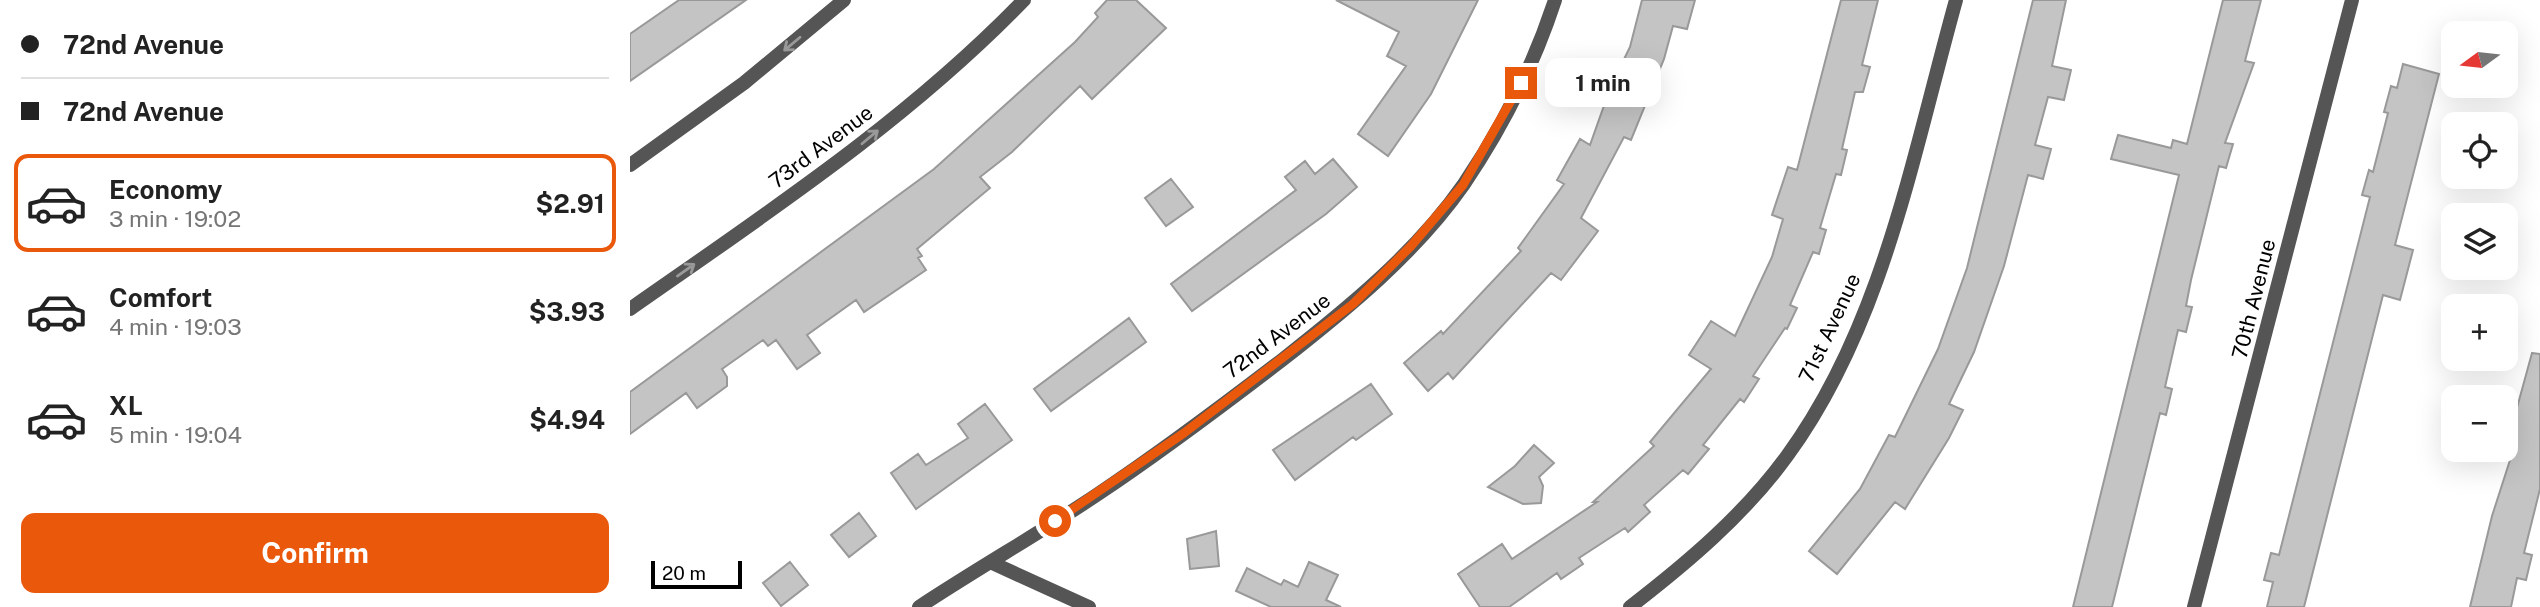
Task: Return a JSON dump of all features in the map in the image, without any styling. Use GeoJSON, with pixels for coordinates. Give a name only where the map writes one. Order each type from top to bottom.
{"type":"FeatureCollection","features":[{"type":"Feature","properties":{"kind":"street"},"geometry":{"type":"LineString","coordinates":[[630,165],[744,83],[844,0]]}},
{"type":"Feature","properties":{"kind":"street","name":"73rd Avenue"},"geometry":{"type":"LineString","coordinates":[[630,309],[843,160],[946,74],[1024,0]]}},
{"type":"Feature","properties":{"kind":"street","name":"72nd Avenue"},"geometry":{"type":"LineString","coordinates":[[919,607],[1119,479],[1353,304],[1411,246],[1463,185],[1510,106],[1543,36],[1555,0]]}},
{"type":"Feature","properties":{"kind":"street","name":"71st Avenue"},"geometry":{"type":"LineString","coordinates":[[1630,607],[1733,519],[1787,456],[1824,394],[1863,316],[1895,228],[1956,0]]}},
{"type":"Feature","properties":{"kind":"street","name":"70th Avenue"},"geometry":{"type":"LineString","coordinates":[[2194,607],[2352,0]]}},
{"type":"Feature","properties":{"kind":"street"},"geometry":{"type":"LineString","coordinates":[[990,562],[1089,607]]}},
{"type":"Feature","properties":{"kind":"building"},"geometry":{"type":"Polygon","coordinates":[[[679,0],[746,0],[630,81],[630,34],[679,0]]]}},
{"type":"Feature","properties":{"kind":"building"},"geometry":{"type":"Polygon","coordinates":[[[1107,0],[1136,0],[1166,28],[1092,99],[1080,86],[1012,152],[980,177],[990,188],[917,249],[922,256],[918,258],[926,270],[864,312],[856,300],[807,335],[820,353],[797,369],[776,340],[768,346],[763,340],[722,369],[727,377],[727,386],[697,408],[686,393],[630,434],[630,392],[934,169],[1075,42],[1098,17],[1095,13],[1107,0]]]}},
{"type":"Feature","properties":{"kind":"building"},"geometry":{"type":"Polygon","coordinates":[[[1336,0],[1478,0],[1431,94],[1388,156],[1358,134],[1406,66],[1387,56],[1399,32],[1336,0]]]}},
{"type":"Feature","properties":{"kind":"building"},"geometry":{"type":"Polygon","coordinates":[[[1642,0],[1695,0],[1687,29],[1673,26],[1664,59],[1631,140],[1624,137],[1581,218],[1598,231],[1561,280],[1551,273],[1453,379],[1448,373],[1428,391],[1404,363],[1441,331],[1443,334],[1521,251],[1518,248],[1564,184],[1557,180],[1580,139],[1590,145],[1611,86],[1630,47],[1642,0]]]}},
{"type":"Feature","properties":{"kind":"building"},"geometry":{"type":"Polygon","coordinates":[[[1841,0],[1878,0],[1862,65],[1870,67],[1863,92],[1855,92],[1842,149],[1847,150],[1841,175],[1836,174],[1820,228],[1826,230],[1819,254],[1813,252],[1790,305],[1797,308],[1787,329],[1785,328],[1753,376],[1759,379],[1744,402],[1740,399],[1703,445],[1709,449],[1688,474],[1683,470],[1644,505],[1650,512],[1628,532],[1625,528],[1579,558],[1583,564],[1561,579],[1557,573],[1509,607],[1480,607],[1458,574],[1502,544],[1512,559],[1597,502],[1593,502],[1654,446],[1650,442],[1711,369],[1689,355],[1711,321],[1735,336],[1772,257],[1783,219],[1772,215],[1788,167],[1797,170],[1841,0]]]}},
{"type":"Feature","properties":{"kind":"building"},"geometry":{"type":"Polygon","coordinates":[[[2033,0],[2066,0],[2052,66],[2071,70],[2064,100],[2048,97],[2035,145],[2051,149],[2043,179],[2028,175],[2004,266],[1974,352],[1949,404],[1963,410],[1949,438],[1905,509],[1895,502],[1837,574],[1809,551],[1860,489],[1889,435],[1895,437],[1938,349],[1967,268],[2033,0]]]}},
{"type":"Feature","properties":{"kind":"building"},"geometry":{"type":"Polygon","coordinates":[[[2223,0],[2261,0],[2245,61],[2254,63],[2225,143],[2233,144],[2226,168],[2219,166],[2191,280],[2186,306],[2192,307],[2186,332],[2178,330],[2165,387],[2172,389],[2166,415],[2160,413],[2112,607],[2073,607],[2179,175],[2111,159],[2118,135],[2171,148],[2173,140],[2187,144],[2223,0]]]}},
{"type":"Feature","properties":{"kind":"building"},"geometry":{"type":"Polygon","coordinates":[[[2403,64],[2439,74],[2395,245],[2413,250],[2400,300],[2383,295],[2304,607],[2267,607],[2273,582],[2264,580],[2271,553],[2279,555],[2370,197],[2362,195],[2369,170],[2373,172],[2388,113],[2384,112],[2391,86],[2397,88],[2403,64]]]}},
{"type":"Feature","properties":{"kind":"building"},"geometry":{"type":"Polygon","coordinates":[[[1333,159],[1357,187],[1326,214],[1192,311],[1171,284],[1296,190],[1285,177],[1305,161],[1315,174],[1333,159]]]}},
{"type":"Feature","properties":{"kind":"building"},"geometry":{"type":"Polygon","coordinates":[[[1171,179],[1193,207],[1166,226],[1145,198],[1171,179]]]}},
{"type":"Feature","properties":{"kind":"building"},"geometry":{"type":"Polygon","coordinates":[[[1129,318],[1146,342],[1051,411],[1034,389],[1129,318]]]}},
{"type":"Feature","properties":{"kind":"building"},"geometry":{"type":"Polygon","coordinates":[[[2532,353],[2540,354],[2540,489],[2524,553],[2532,555],[2526,580],[2517,578],[2511,607],[2470,607],[2492,516],[2509,462],[2518,462],[2518,404],[2532,353]]]}},
{"type":"Feature","properties":{"kind":"building"},"geometry":{"type":"Polygon","coordinates":[[[1371,384],[1392,414],[1356,440],[1353,437],[1295,480],[1273,450],[1371,384]]]}},
{"type":"Feature","properties":{"kind":"building"},"geometry":{"type":"Polygon","coordinates":[[[985,404],[1012,440],[916,509],[891,473],[918,454],[926,465],[968,438],[958,424],[985,404]]]}},
{"type":"Feature","properties":{"kind":"building"},"geometry":{"type":"Polygon","coordinates":[[[1534,445],[1554,463],[1539,477],[1543,486],[1541,503],[1523,504],[1488,487],[1515,466],[1534,445]]]}},
{"type":"Feature","properties":{"kind":"building"},"geometry":{"type":"Polygon","coordinates":[[[859,513],[876,536],[849,557],[831,535],[859,513]]]}},
{"type":"Feature","properties":{"kind":"building"},"geometry":{"type":"Polygon","coordinates":[[[1216,531],[1219,566],[1190,569],[1187,539],[1216,531]]]}},
{"type":"Feature","properties":{"kind":"building"},"geometry":{"type":"Polygon","coordinates":[[[790,562],[808,585],[781,606],[763,583],[790,562]]]}},
{"type":"Feature","properties":{"kind":"building"},"geometry":{"type":"Polygon","coordinates":[[[1309,562],[1338,575],[1326,600],[1341,607],[1271,607],[1236,591],[1247,568],[1281,585],[1284,580],[1298,587],[1309,562]]]}},
{"type":"Feature","properties":{"kind":"route"},"geometry":{"type":"LineString","coordinates":[[1055,521],[1184,433],[1353,304],[1411,246],[1463,185],[1521,83]]}}]}
